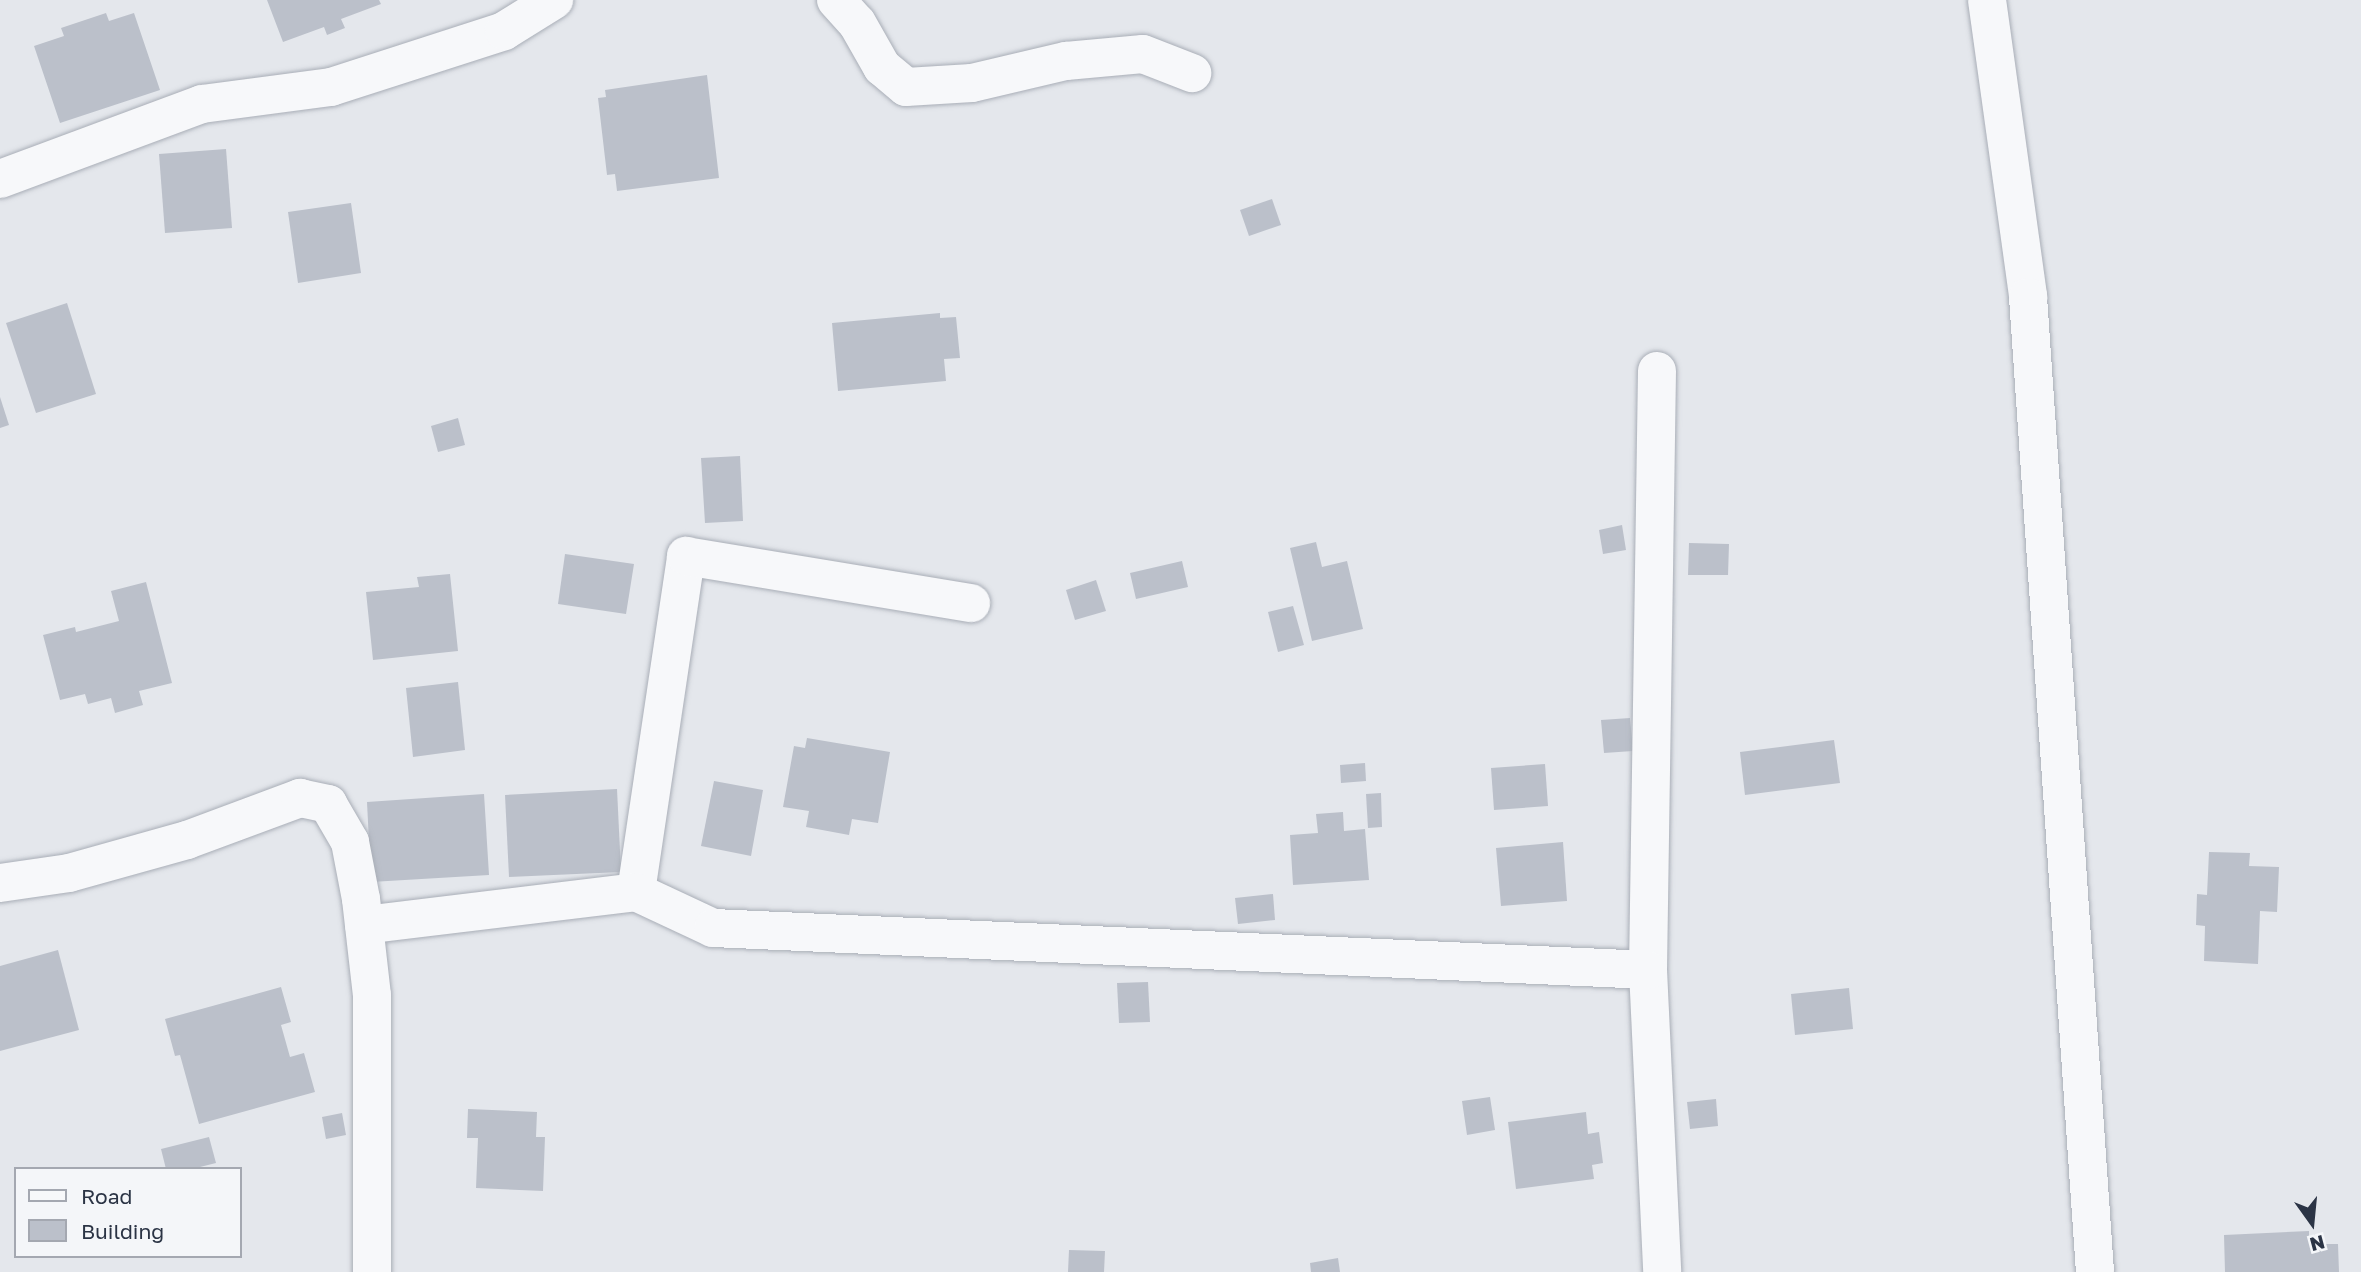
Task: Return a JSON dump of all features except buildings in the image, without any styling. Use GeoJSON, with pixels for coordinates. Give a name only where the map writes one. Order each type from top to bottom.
{"type":"FeatureCollection","features":[{"type":"Feature","properties":{"kind":"street"},"geometry":{"type":"LineString","coordinates":[[0,179],[202,104],[331,87],[504,31],[554,0]]}},
{"type":"Feature","properties":{"kind":"street"},"geometry":{"type":"LineString","coordinates":[[836,0],[858,23],[882,67],[906,87],[972,83],[1066,61],[1143,54],[1192,73]]}},
{"type":"Feature","properties":{"kind":"street"},"geometry":{"type":"LineString","coordinates":[[1987,0],[2028,297],[2095,1272]]}},
{"type":"Feature","properties":{"kind":"street"},"geometry":{"type":"LineString","coordinates":[[1657,371],[1648,970],[1662,1272]]}},
{"type":"Feature","properties":{"kind":"street"},"geometry":{"type":"LineString","coordinates":[[636,892],[686,556],[971,603]]}},
{"type":"Feature","properties":{"kind":"street"},"geometry":{"type":"LineString","coordinates":[[0,883],[69,873],[187,840],[300,798],[328,804],[349,842],[364,925],[372,995],[372,1272]]}},
{"type":"Feature","properties":{"kind":"street"},"geometry":{"type":"LineString","coordinates":[[364,925],[636,892],[713,928],[1648,970]]}}]}
